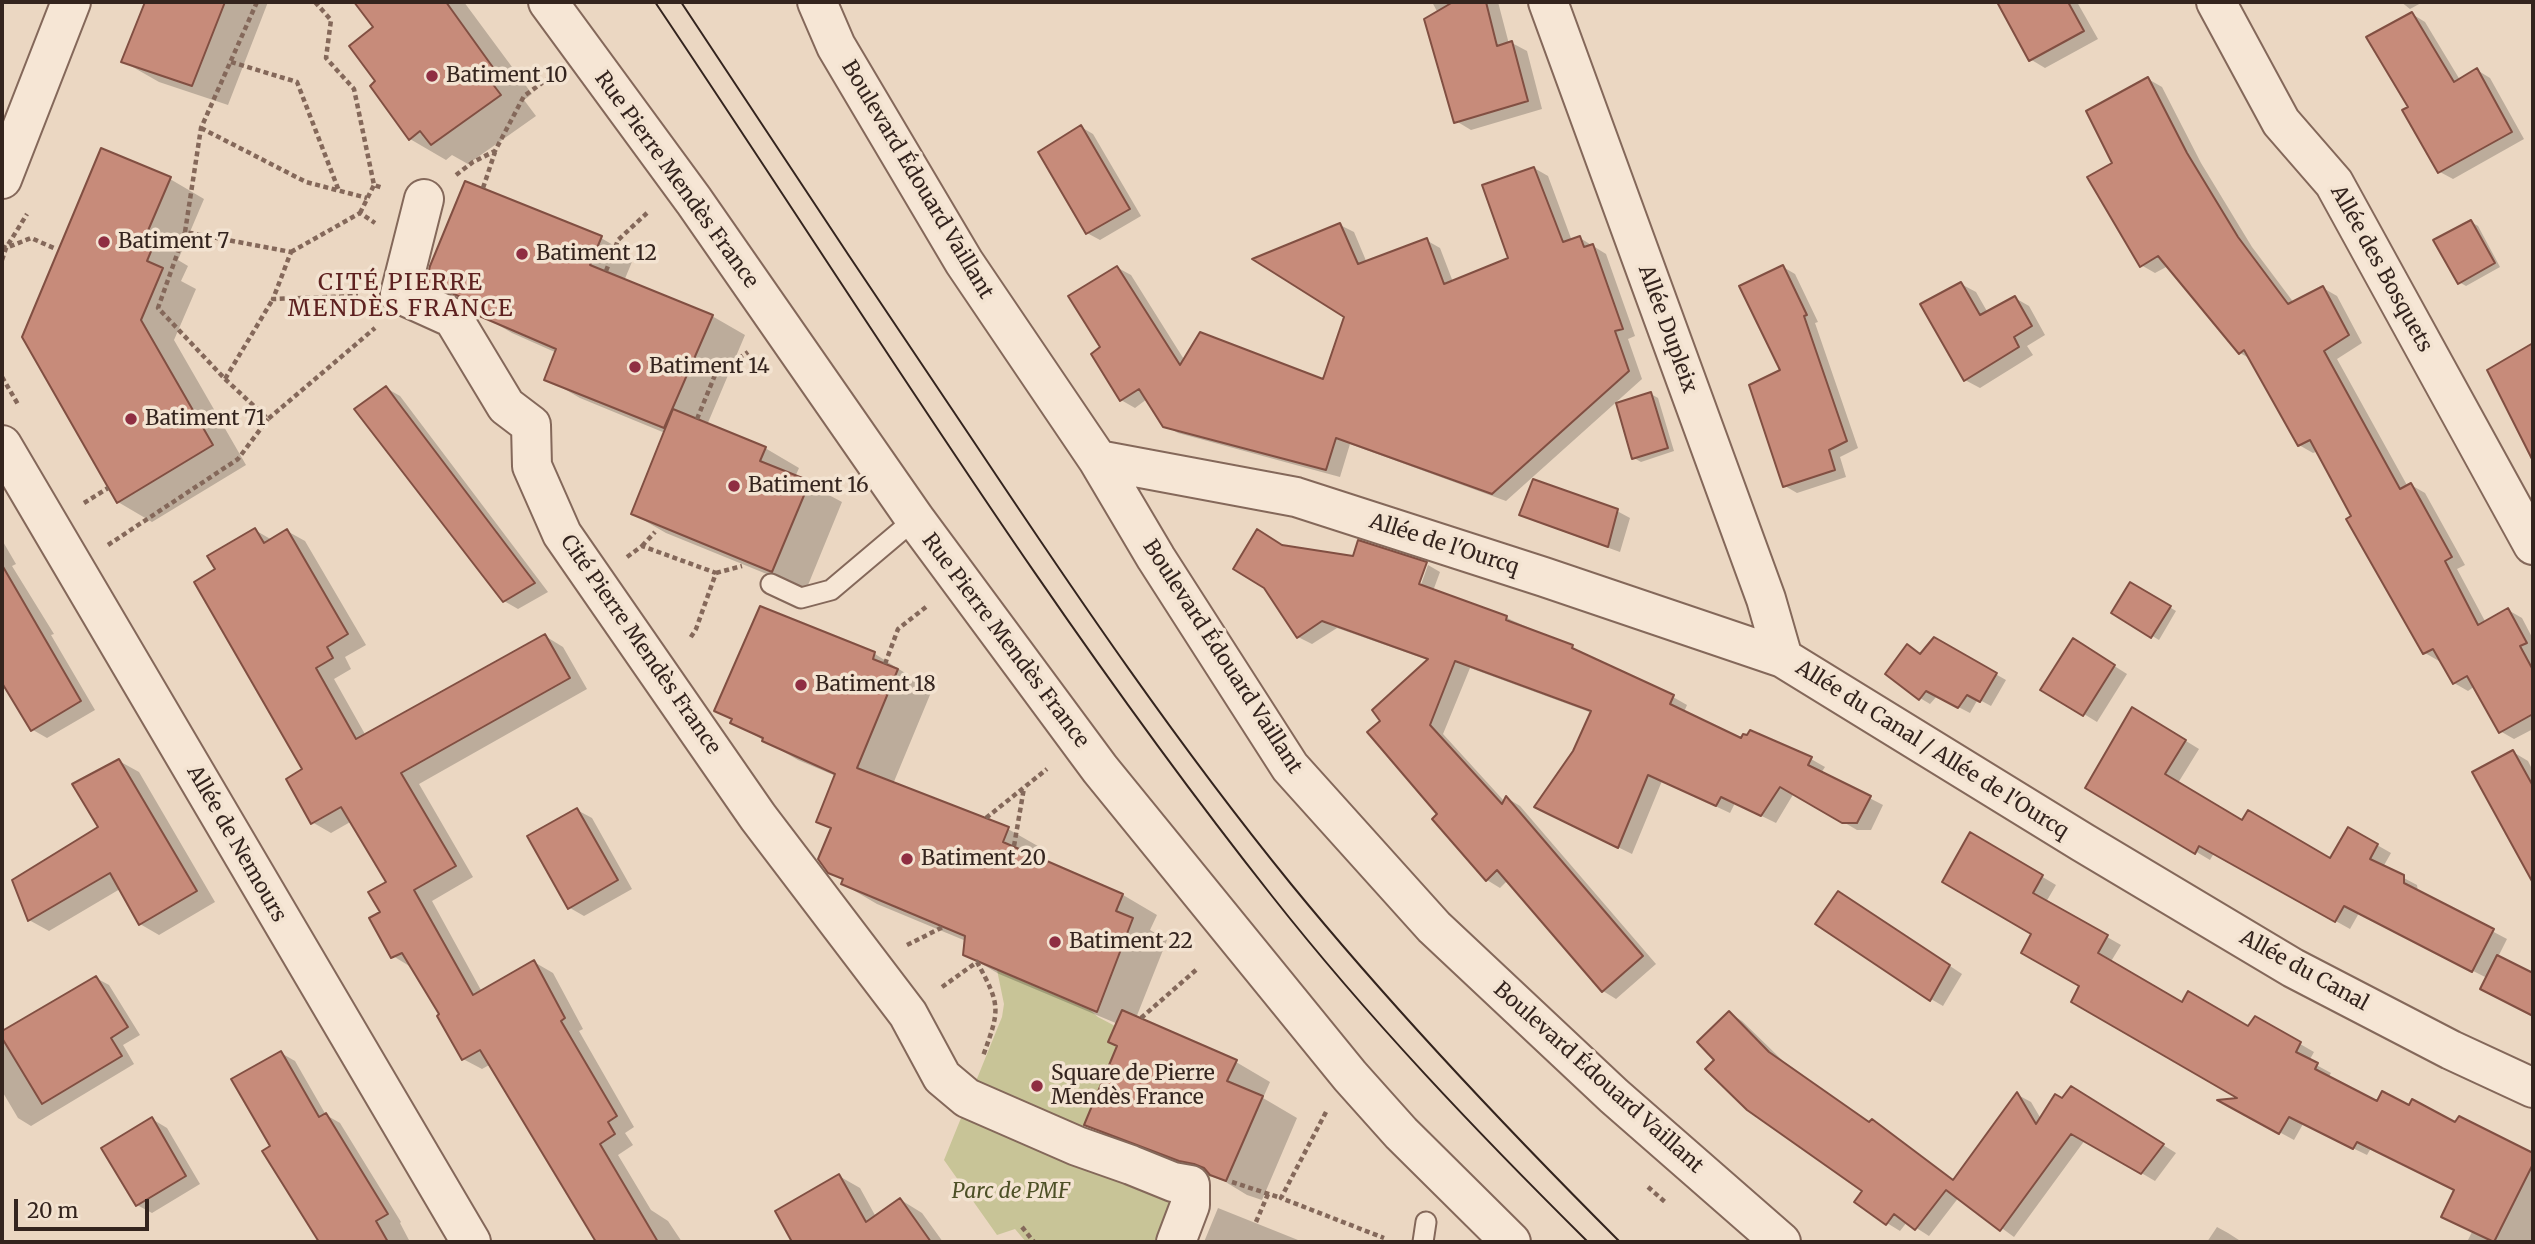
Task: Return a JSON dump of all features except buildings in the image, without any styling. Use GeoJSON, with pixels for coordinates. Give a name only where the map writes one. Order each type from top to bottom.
{"type":"FeatureCollection","features":[{"type":"Feature","properties":{"kind":"street"},"geometry":{"type":"LineString","coordinates":[[2,179],[71,2]]}},
{"type":"Feature","properties":{"kind":"street","name":"Rue Pierre Mendès France"},"geometry":{"type":"LineString","coordinates":[[548,2],[694,201],[915,519],[1082,745],[1350,1076],[1496,1237]]}},
{"type":"Feature","properties":{"kind":"street","name":"Boulevard Édouard Vaillant"},"geometry":{"type":"LineString","coordinates":[[817,2],[836,46],[964,262],[1098,460],[1156,558],[1290,766],[1434,928],[1615,1096],[1782,1242]]}},
{"type":"Feature","properties":{"kind":"street","name":"Allée Dupleix"},"geometry":{"type":"LineString","coordinates":[[1548,2],[1766,599],[1783,658]]}},
{"type":"Feature","properties":{"kind":"street","name":"Allée des Bosquets"},"geometry":{"type":"LineString","coordinates":[[2216,2],[2281,121],[2334,183],[2533,545]]}},
{"type":"Feature","properties":{"kind":"street"},"geometry":{"type":"LineString","coordinates":[[400,294],[424,199]]}},
{"type":"Feature","properties":{"kind":"street","name":"Cité Pierre Mendès France"},"geometry":{"type":"LineString","coordinates":[[400,294],[453,318],[506,406],[531,425],[532,466],[562,534],[758,817],[908,1014],[942,1077],[967,1098]]}},
{"type":"Feature","properties":{"kind":"street","name":"Allée de Nemours"},"geometry":{"type":"LineString","coordinates":[[2,445],[471,1242]]}},
{"type":"Feature","properties":{"kind":"street","name":"Allée de l'Ourcq"},"geometry":{"type":"LineString","coordinates":[[1098,460],[1296,497],[1783,658]]}},
{"type":"Feature","properties":{"kind":"street","name":"Allée du Canal / Allée de l'Ourcq"},"geometry":{"type":"LineString","coordinates":[[1783,658],[2082,842]]}},
{"type":"Feature","properties":{"kind":"street","name":"Allée du Canal"},"geometry":{"type":"LineString","coordinates":[[2082,842],[2293,968],[2451,1050],[2533,1088]]}},
{"type":"Feature","properties":{"kind":"street"},"geometry":{"type":"LineString","coordinates":[[967,1098],[1077,1146],[1173,1182],[1190,1185],[1190,1205],[1176,1242]]}},
{"type":"Feature","properties":{"kind":"lane"},"geometry":{"type":"LineString","coordinates":[[771,584],[801,598],[831,590],[915,519]]}},
{"type":"Feature","properties":{"kind":"lane"},"geometry":{"type":"LineString","coordinates":[[1423,1242],[1426,1222]]}},
{"type":"Feature","properties":{"kind":"path"},"geometry":{"type":"LineString","coordinates":[[257,2],[201,128],[185,232],[158,308],[225,379],[268,419]]}},
{"type":"Feature","properties":{"kind":"path"},"geometry":{"type":"LineString","coordinates":[[225,379],[273,299],[291,252],[360,213],[374,185],[354,89],[326,58],[331,20],[315,2]]}},
{"type":"Feature","properties":{"kind":"path"},"geometry":{"type":"LineString","coordinates":[[231,62],[297,82],[339,191]]}},
{"type":"Feature","properties":{"kind":"path"},"geometry":{"type":"LineString","coordinates":[[483,188],[495,151],[524,96],[549,78]]}},
{"type":"Feature","properties":{"kind":"path"},"geometry":{"type":"LineString","coordinates":[[201,128],[306,182],[367,198]]}},
{"type":"Feature","properties":{"kind":"path"},"geometry":{"type":"LineString","coordinates":[[374,185],[424,199],[473,162],[495,151]]}},
{"type":"Feature","properties":{"kind":"path"},"geometry":{"type":"LineString","coordinates":[[360,213],[410,249]]}},
{"type":"Feature","properties":{"kind":"path"},"geometry":{"type":"LineString","coordinates":[[606,271],[618,240],[648,213]]}},
{"type":"Feature","properties":{"kind":"path"},"geometry":{"type":"LineString","coordinates":[[185,232],[291,252]]}},
{"type":"Feature","properties":{"kind":"path"},"geometry":{"type":"LineString","coordinates":[[2,246],[6,248],[31,238],[57,249]]}},
{"type":"Feature","properties":{"kind":"path"},"geometry":{"type":"LineString","coordinates":[[273,299],[400,294]]}},
{"type":"Feature","properties":{"kind":"path"},"geometry":{"type":"LineString","coordinates":[[102,549],[237,459],[268,419],[383,322],[400,294]]}},
{"type":"Feature","properties":{"kind":"path"},"geometry":{"type":"LineString","coordinates":[[697,419],[715,375],[748,351]]}},
{"type":"Feature","properties":{"kind":"path"},"geometry":{"type":"LineString","coordinates":[[594,580],[642,547],[654,531]]}},
{"type":"Feature","properties":{"kind":"path"},"geometry":{"type":"LineString","coordinates":[[642,547],[716,573],[696,629],[685,647],[666,655],[644,652]]}},
{"type":"Feature","properties":{"kind":"path"},"geometry":{"type":"LineString","coordinates":[[885,664],[898,629],[928,606]]}},
{"type":"Feature","properties":{"kind":"path"},"geometry":{"type":"LineString","coordinates":[[986,818],[1082,745]]}},
{"type":"Feature","properties":{"kind":"path"},"geometry":{"type":"LineString","coordinates":[[1014,846],[1024,788]]}},
{"type":"Feature","properties":{"kind":"path"},"geometry":{"type":"LineString","coordinates":[[908,1014],[977,962],[998,1006],[967,1098]]}},
{"type":"Feature","properties":{"kind":"path"},"geometry":{"type":"LineString","coordinates":[[1141,1018],[1196,970]]}},
{"type":"Feature","properties":{"kind":"path"},"geometry":{"type":"LineString","coordinates":[[1281,1198],[1326,1112]]}},
{"type":"Feature","properties":{"kind":"path"},"geometry":{"type":"LineString","coordinates":[[1229,1181],[1384,1238]]}},
{"type":"Feature","properties":{"kind":"path"},"geometry":{"type":"LineString","coordinates":[[1256,1222],[1268,1194]]}},
{"type":"Feature","properties":{"kind":"path"},"geometry":{"type":"LineString","coordinates":[[1022,1227],[1034,1242]]}},
{"type":"Feature","properties":{"kind":"green space","name":"Square de Pierre Mendès France"},"geometry":{"type":"Polygon","coordinates":[[[997,970],[1090,1010],[1115,1026],[1117,1046],[1082,1130],[1194,1170],[1197,1164],[1213,1171],[1186,1230],[1171,1223],[1154,1242],[1026,1242],[1015,1229],[997,1235],[944,1160],[1002,1017],[1004,1004],[997,970]]]}},
{"type":"Feature","properties":{"kind":"tram line"},"geometry":{"type":"LineString","coordinates":[[655,2],[1031,567],[1189,788],[1309,942],[1385,1031],[1505,1159],[1588,1242]]}},
{"type":"Feature","properties":{"kind":"tram line"},"geometry":{"type":"LineString","coordinates":[[681,2],[1052,557],[1208,778],[1291,884],[1370,977],[1493,1111],[1620,1242]]}},
{"type":"Feature","properties":{"kind":"place","name":"Batiment 10"},"geometry":{"type":"Point","coordinates":[432,76]}},
{"type":"Feature","properties":{"kind":"place","name":"Batiment 7"},"geometry":{"type":"Point","coordinates":[104,242]}},
{"type":"Feature","properties":{"kind":"place","name":"Batiment 12"},"geometry":{"type":"Point","coordinates":[522,254]}},
{"type":"Feature","properties":{"kind":"place","name":"Batiment 14"},"geometry":{"type":"Point","coordinates":[635,367]}},
{"type":"Feature","properties":{"kind":"place","name":"Batiment 71"},"geometry":{"type":"Point","coordinates":[131,419]}},
{"type":"Feature","properties":{"kind":"place","name":"Batiment 16"},"geometry":{"type":"Point","coordinates":[734,486]}},
{"type":"Feature","properties":{"kind":"place","name":"Batiment 18"},"geometry":{"type":"Point","coordinates":[801,685]}},
{"type":"Feature","properties":{"kind":"place","name":"Batiment 20"},"geometry":{"type":"Point","coordinates":[907,859]}},
{"type":"Feature","properties":{"kind":"place","name":"Batiment 22"},"geometry":{"type":"Point","coordinates":[1055,942]}},
{"type":"Feature","properties":{"kind":"place","name":"Square de Pierre Mendès France"},"geometry":{"type":"Point","coordinates":[1037,1086]}},
{"type":"Feature","properties":{"kind":"district","name":"CITÉ PIERRE MENDÈS FRANCE"},"geometry":{"type":"Point","coordinates":[401,296]}},
{"type":"Feature","properties":{"kind":"park label","name":"Parc de PMF"},"geometry":{"type":"Point","coordinates":[1011,1192]}}]}
